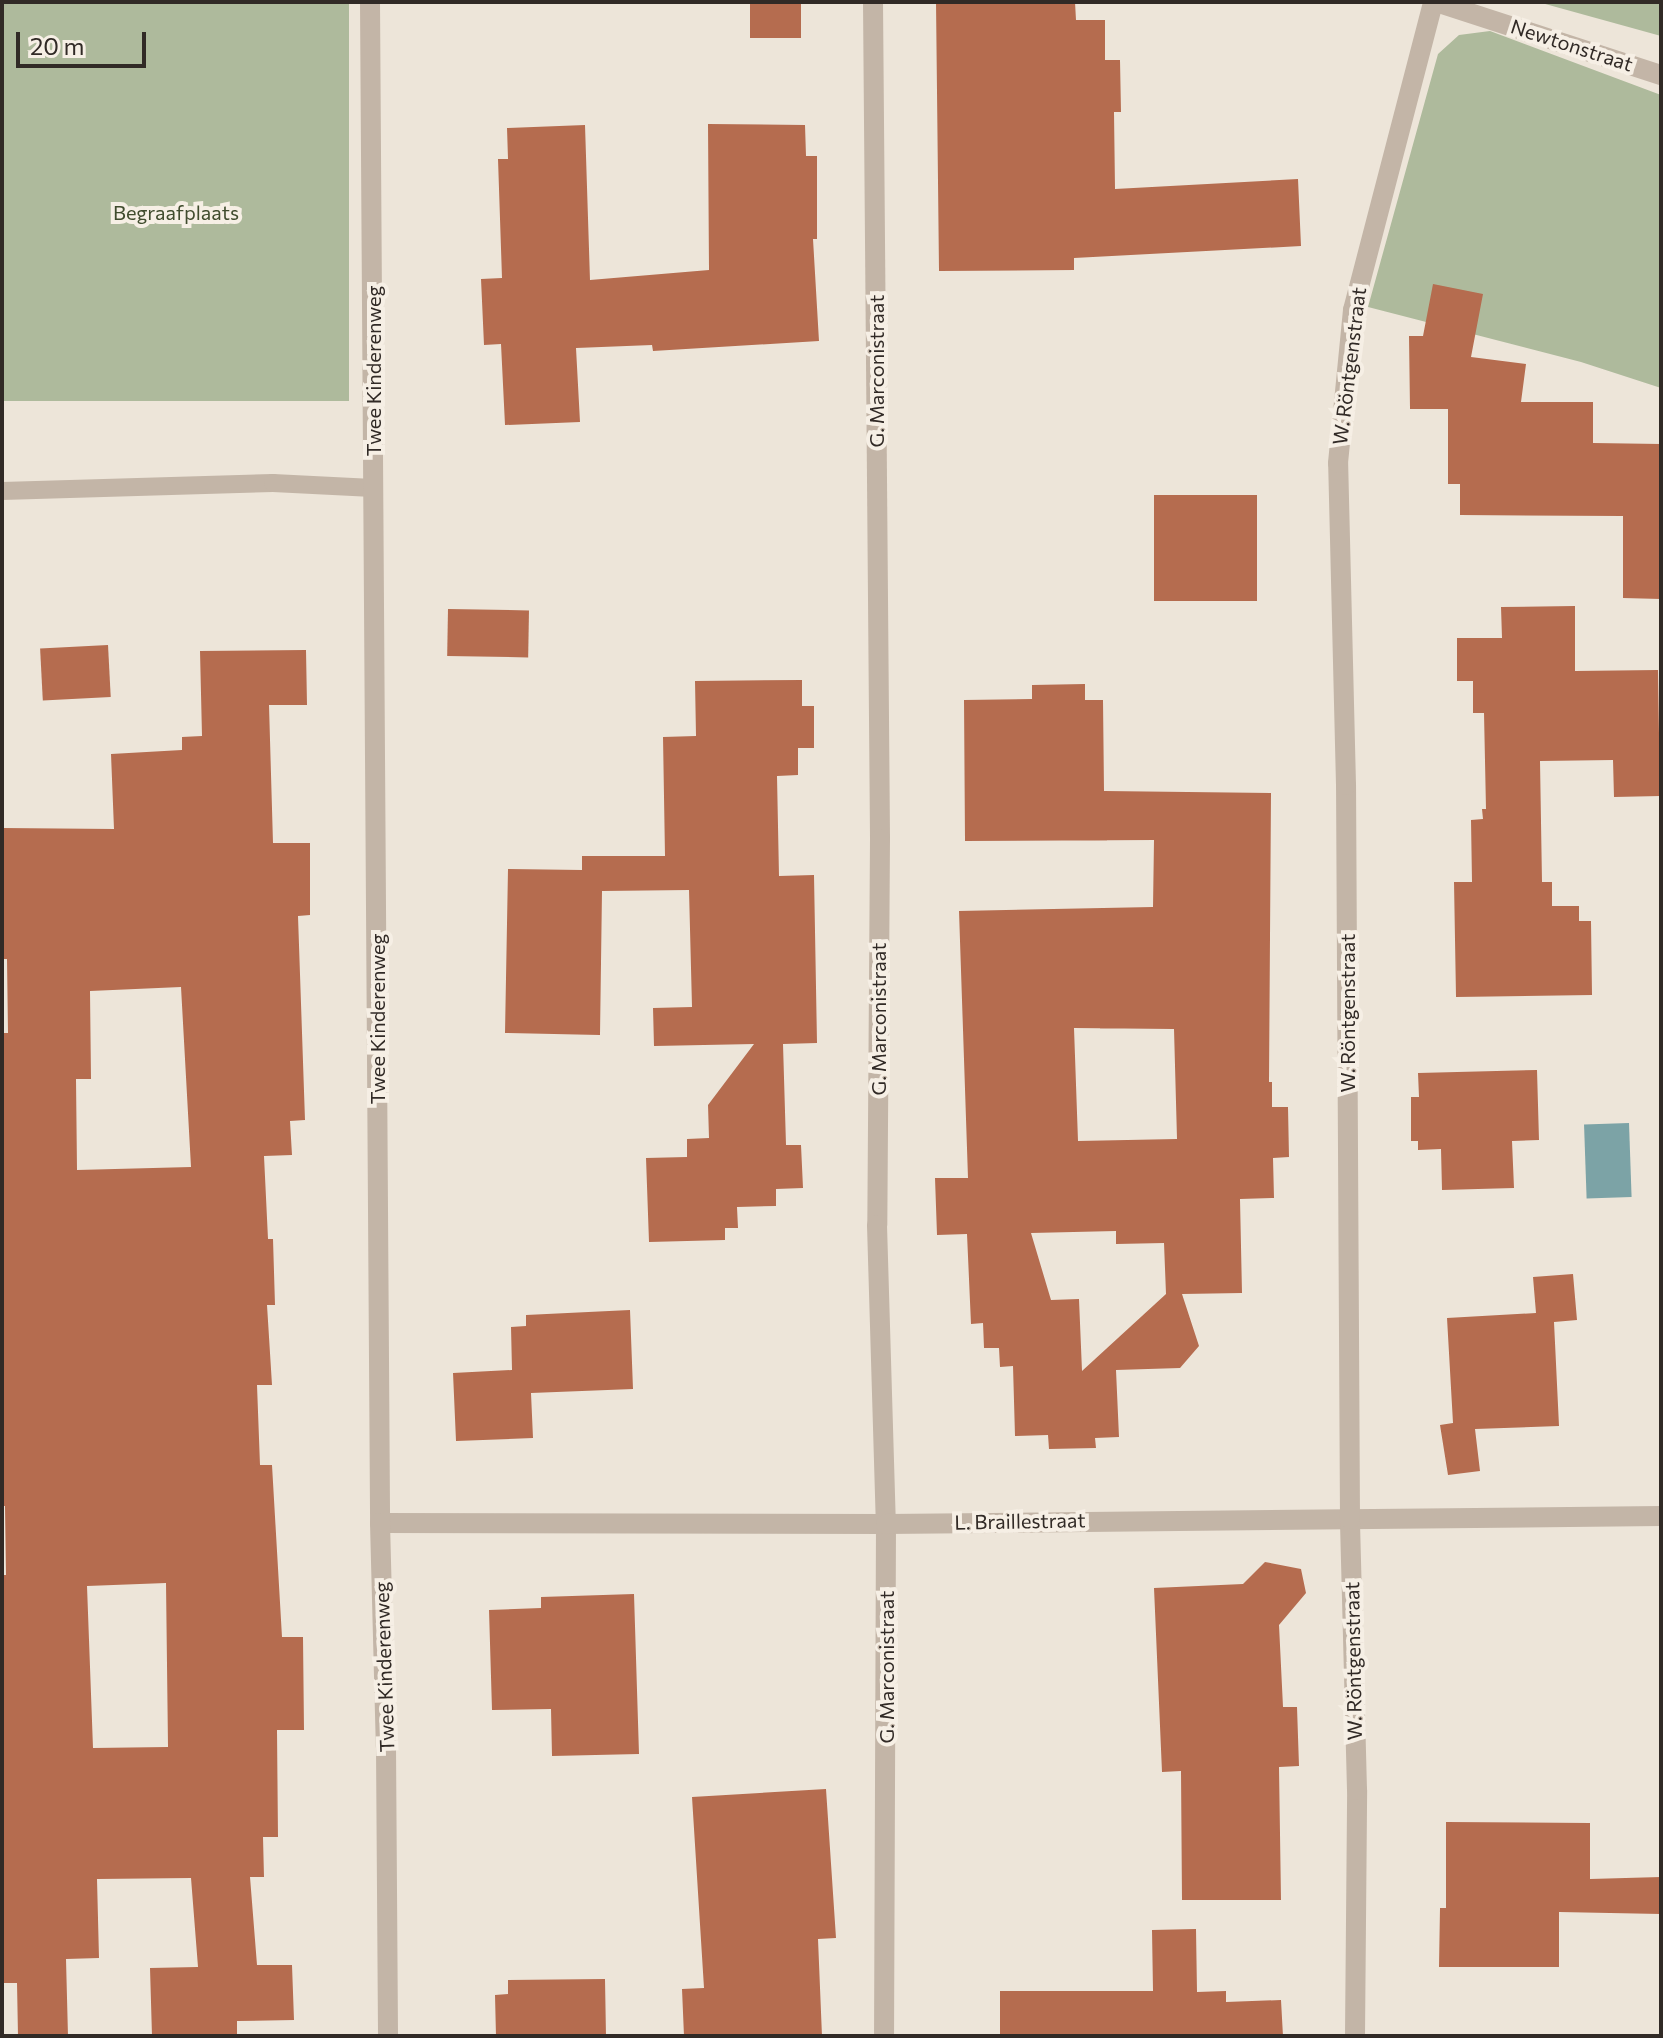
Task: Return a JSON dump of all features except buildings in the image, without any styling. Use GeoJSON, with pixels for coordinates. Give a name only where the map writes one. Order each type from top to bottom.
{"type":"FeatureCollection","features":[{"type":"Feature","properties":{"kind":"street","name":"Twee Kinderenweg"},"geometry":{"type":"LineString","coordinates":[[370,2],[380,1523],[386,1747],[388,2036]]}},
{"type":"Feature","properties":{"kind":"street","name":"G. Marconistraat"},"geometry":{"type":"LineString","coordinates":[[873,2],[880,839],[877,1225],[886,1524],[884,2036]]}},
{"type":"Feature","properties":{"kind":"street","name":"Newtonstraat"},"geometry":{"type":"LineString","coordinates":[[1434,2],[1661,75]]}},
{"type":"Feature","properties":{"kind":"street","name":"W. Röntgenstraat"},"geometry":{"type":"LineString","coordinates":[[1355,2036],[1357,1790],[1350,1519],[1346,801],[1338,463],[1353,310],[1434,2]]}},
{"type":"Feature","properties":{"kind":"street","name":"L. Braillestraat"},"geometry":{"type":"LineString","coordinates":[[380,1523],[886,1524],[1661,1516]]}},
{"type":"Feature","properties":{"kind":"lane"},"geometry":{"type":"LineString","coordinates":[[2,491],[273,483],[373,488]]}},
{"type":"Feature","properties":{"kind":"green space","name":"Begraafplaats"},"geometry":{"type":"Polygon","coordinates":[[[2,2],[349,2],[349,401],[2,401],[2,2]]]}},
{"type":"Feature","properties":{"kind":"green space"},"geometry":{"type":"Polygon","coordinates":[[[1538,2],[1661,2],[1661,36],[1538,2]]]}},
{"type":"Feature","properties":{"kind":"green space"},"geometry":{"type":"Polygon","coordinates":[[[1490,31],[1661,95],[1661,388],[1581,362],[1368,307],[1438,54],[1459,35],[1490,31]]]}},
{"type":"Feature","properties":{"kind":"water"},"geometry":{"type":"Polygon","coordinates":[[[1629,1123],[1632,1197],[1587,1199],[1584,1125],[1629,1123]]]}}]}
